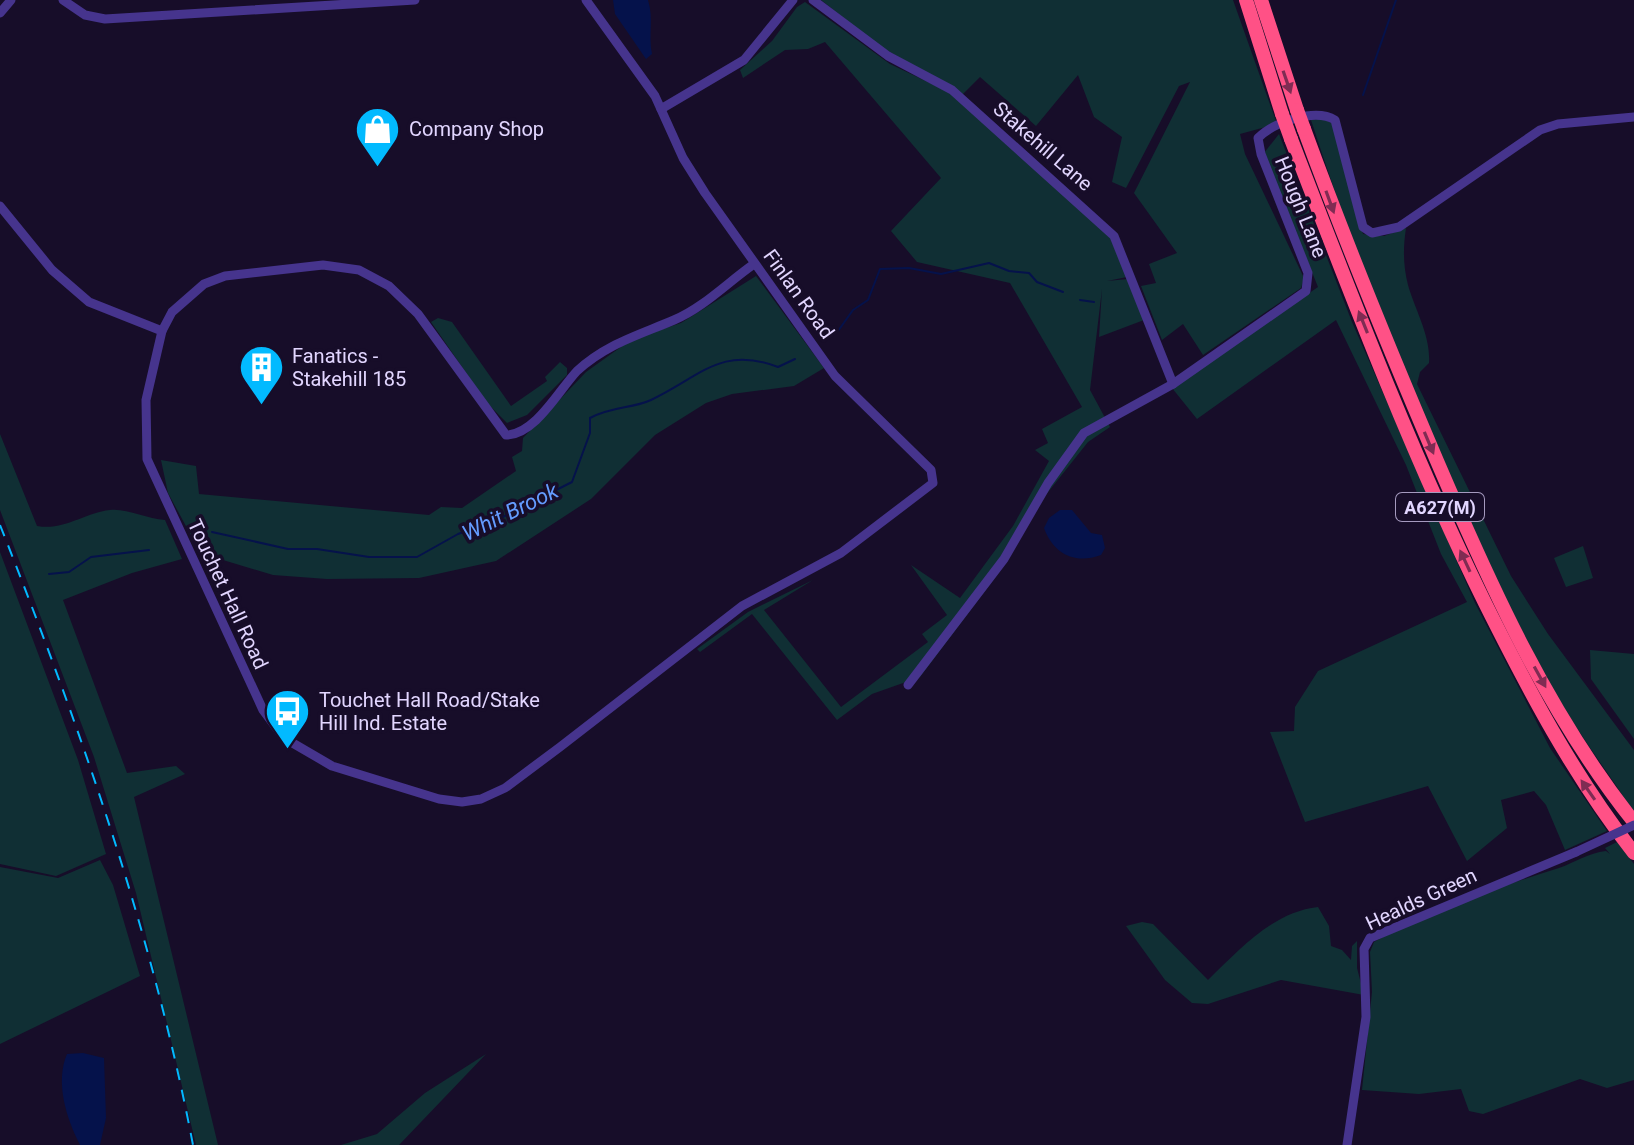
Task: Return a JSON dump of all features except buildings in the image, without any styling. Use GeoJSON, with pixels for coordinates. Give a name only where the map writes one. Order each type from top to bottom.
{"type":"FeatureCollection","features":[{"type":"Feature","properties":{"kind":"highway","name":"A627(M)"},"geometry":{"type":"LineString","coordinates":[[1244,0],[1266,66],[1290,112],[1304,129],[1356,271],[1495,595],[1560,712],[1605,785],[1634,823]]}},
{"type":"Feature","properties":{"kind":"highway","name":"A627(M)"},"geometry":{"type":"LineString","coordinates":[[1262,0],[1290,112],[1291,139],[1404,426],[1477,587],[1569,763],[1634,853]]}},
{"type":"Feature","properties":{"kind":"street"},"geometry":{"type":"LineString","coordinates":[[0,13],[11,0]]}},
{"type":"Feature","properties":{"kind":"street"},"geometry":{"type":"LineString","coordinates":[[63,0],[77,10],[105,19],[415,0]]}},
{"type":"Feature","properties":{"kind":"street"},"geometry":{"type":"LineString","coordinates":[[77,10],[82,0]]}},
{"type":"Feature","properties":{"kind":"street","name":"Finlan Road"},"geometry":{"type":"LineString","coordinates":[[586,0],[661,109],[683,158],[835,376],[931,470],[935,479]]}},
{"type":"Feature","properties":{"kind":"street"},"geometry":{"type":"LineString","coordinates":[[661,109],[744,60],[793,0]]}},
{"type":"Feature","properties":{"kind":"street","name":"Stakehill Lane"},"geometry":{"type":"LineString","coordinates":[[813,0],[869,44],[952,90],[1114,236],[1173,384]]}},
{"type":"Feature","properties":{"kind":"street","name":"Hough Lane"},"geometry":{"type":"LineString","coordinates":[[1173,384],[1306,291],[1308,273],[1261,154],[1258,138],[1265,131],[1316,114],[1335,120],[1363,227],[1372,233],[1399,227],[1540,130],[1558,124],[1634,117]]}},
{"type":"Feature","properties":{"kind":"street"},"geometry":{"type":"LineString","coordinates":[[0,206],[58,274],[89,302],[162,331]]}},
{"type":"Feature","properties":{"kind":"street","name":"Touchet Hall Road"},"geometry":{"type":"LineString","coordinates":[[754,264],[675,320],[618,342],[578,371],[534,420],[512,435],[506,435],[418,314],[389,286],[359,270],[323,265],[225,276],[204,284],[172,312],[162,331],[146,400],[147,459],[180,537],[263,710],[284,738],[314,758],[439,799],[471,801],[505,788],[742,606],[841,553],[931,487],[935,479]]}},
{"type":"Feature","properties":{"kind":"street"},"geometry":{"type":"LineString","coordinates":[[908,685],[1004,559],[1048,483],[1084,433],[1173,384]]}},
{"type":"Feature","properties":{"kind":"street","name":"Healds Green"},"geometry":{"type":"LineString","coordinates":[[1347,1145],[1366,1017],[1364,949],[1370,938],[1576,852],[1634,823]]}},
{"type":"Feature","properties":{"kind":"green space"},"geometry":{"type":"Polygon","coordinates":[[[821,0],[1233,0],[1277,124],[1240,134],[1245,154],[1304,278],[1301,288],[1203,355],[1183,324],[1162,340],[1141,286],[1156,283],[1149,264],[1177,253],[1134,193],[1190,82],[1179,86],[1126,188],[1112,182],[1122,137],[1094,117],[1078,75],[1036,126],[980,77],[962,95],[878,45],[821,0]]]}},
{"type":"Feature","properties":{"kind":"green space"},"geometry":{"type":"Polygon","coordinates":[[[805,2],[890,64],[951,93],[1113,239],[1127,277],[1107,281],[1128,279],[1144,320],[1099,337],[1102,289],[1090,390],[1110,427],[1088,442],[1045,496],[1003,567],[920,677],[872,694],[837,720],[752,614],[700,652],[697,649],[748,612],[813,580],[764,610],[841,707],[928,642],[922,634],[947,615],[911,565],[960,598],[1013,526],[1049,461],[1035,450],[1048,443],[1042,429],[1082,407],[1010,283],[917,262],[891,231],[941,178],[825,42],[808,49],[785,50],[743,78],[740,70],[772,41],[797,7],[805,2]]]}},
{"type":"Feature","properties":{"kind":"green space"},"geometry":{"type":"Polygon","coordinates":[[[1324,118],[1334,125],[1363,234],[1384,236],[1406,228],[1406,278],[1429,353],[1429,363],[1420,372],[1417,384],[1511,576],[1548,634],[1634,750],[1634,812],[1555,692],[1510,608],[1446,472],[1387,332],[1335,191],[1311,120],[1324,118]]]}},
{"type":"Feature","properties":{"kind":"green space"},"geometry":{"type":"Polygon","coordinates":[[[1279,134],[1352,322],[1475,603],[1550,748],[1607,831],[1565,850],[1546,805],[1534,791],[1501,800],[1507,828],[1467,861],[1428,786],[1305,822],[1270,732],[1294,731],[1295,707],[1318,671],[1467,602],[1441,554],[1406,465],[1336,320],[1197,419],[1172,388],[1318,287],[1264,153],[1279,134]]]}},
{"type":"Feature","properties":{"kind":"green space"},"geometry":{"type":"Polygon","coordinates":[[[756,276],[824,368],[794,386],[732,394],[706,403],[655,435],[591,499],[496,561],[419,578],[327,579],[273,575],[223,560],[206,563],[168,493],[161,460],[196,466],[199,494],[429,515],[441,507],[462,508],[516,471],[512,457],[522,451],[523,438],[586,372],[632,339],[681,323],[756,276]]]}},
{"type":"Feature","properties":{"kind":"green space"},"geometry":{"type":"Polygon","coordinates":[[[438,318],[452,322],[511,406],[547,381],[545,377],[560,362],[567,368],[567,375],[527,415],[507,423],[487,403],[431,322],[438,318]]]}},
{"type":"Feature","properties":{"kind":"green space"},"geometry":{"type":"Polygon","coordinates":[[[0,434],[37,526],[56,526],[110,510],[165,520],[182,559],[132,573],[63,600],[127,773],[176,766],[185,774],[134,797],[218,1145],[196,1145],[136,893],[94,757],[0,510],[0,434]]]}},
{"type":"Feature","properties":{"kind":"green space"},"geometry":{"type":"Polygon","coordinates":[[[1583,546],[1593,578],[1566,587],[1554,558],[1583,546]]]}},
{"type":"Feature","properties":{"kind":"green space"},"geometry":{"type":"Polygon","coordinates":[[[0,552],[78,760],[106,854],[56,876],[0,864],[0,552]]]}},
{"type":"Feature","properties":{"kind":"green space"},"geometry":{"type":"Polygon","coordinates":[[[1590,650],[1634,654],[1634,739],[1591,679],[1590,650]]]}},
{"type":"Feature","properties":{"kind":"green space"},"geometry":{"type":"Polygon","coordinates":[[[1617,842],[1634,864],[1634,1080],[1607,1088],[1580,1079],[1483,1114],[1469,1111],[1461,1089],[1419,1094],[1362,1090],[1372,992],[1370,952],[1374,942],[1465,900],[1593,854],[1606,851],[1610,854],[1605,848],[1617,842]]]}},
{"type":"Feature","properties":{"kind":"green space"},"geometry":{"type":"Polygon","coordinates":[[[100,860],[113,885],[140,976],[0,1044],[0,867],[58,878],[100,860]]]}},
{"type":"Feature","properties":{"kind":"green space"},"geometry":{"type":"Polygon","coordinates":[[[1318,907],[1329,926],[1331,946],[1342,950],[1351,960],[1352,946],[1357,941],[1357,968],[1364,995],[1281,980],[1208,1004],[1192,1003],[1165,980],[1126,926],[1142,922],[1153,924],[1208,980],[1272,924],[1302,910],[1318,907]]]}},
{"type":"Feature","properties":{"kind":"green space"},"geometry":{"type":"Polygon","coordinates":[[[486,1054],[399,1145],[341,1145],[377,1134],[425,1093],[486,1054]]]}},
{"type":"Feature","properties":{"kind":"shaded area"},"geometry":{"type":"Polygon","coordinates":[[[613,0],[648,0],[652,54],[646,59],[615,14],[613,0]]]}},
{"type":"Feature","properties":{"kind":"shaded area"},"geometry":{"type":"Polygon","coordinates":[[[1060,510],[1072,510],[1091,533],[1102,535],[1105,548],[1101,555],[1082,559],[1073,557],[1053,544],[1044,528],[1049,518],[1060,510]]]}},
{"type":"Feature","properties":{"kind":"shaded area"},"geometry":{"type":"Polygon","coordinates":[[[83,1053],[104,1058],[106,1118],[100,1145],[80,1145],[64,1100],[62,1076],[67,1054],[83,1053]]]}},
{"type":"Feature","properties":{"kind":"waterway","name":"Whit Brook"},"geometry":{"type":"LineString","coordinates":[[1363,95],[1396,0]]}},
{"type":"Feature","properties":{"kind":"waterway","name":"Whit Brook"},"geometry":{"type":"LineString","coordinates":[[838,331],[853,310],[868,300],[880,269],[909,268],[941,274],[989,263],[1009,271],[1029,273],[1037,282],[1063,292]]}},
{"type":"Feature","properties":{"kind":"waterway","name":"Whit Brook"},"geometry":{"type":"LineString","coordinates":[[1080,300],[1094,302]]}},
{"type":"Feature","properties":{"kind":"waterway","name":"Whit Brook"},"geometry":{"type":"LineString","coordinates":[[212,532],[288,549],[317,549],[369,557],[417,557],[458,534],[497,520],[572,482],[590,433],[590,418],[651,400],[726,362],[758,361],[778,367],[795,359]]}},
{"type":"Feature","properties":{"kind":"waterway","name":"Whit Brook"},"geometry":{"type":"LineString","coordinates":[[49,574],[69,572],[91,557],[149,550]]}},
{"type":"Feature","properties":{"kind":"railway"},"geometry":{"type":"LineString","coordinates":[[0,525],[58,677],[111,830],[157,986],[193,1145]]}},
{"type":"Feature","properties":{"kind":"place","name":"Company Shop"},"geometry":{"type":"Point","coordinates":[378,168]}},
{"type":"Feature","properties":{"kind":"place","name":"Fanatics - Stakehill 185"},"geometry":{"type":"Point","coordinates":[261,407]}},
{"type":"Feature","properties":{"kind":"place","name":"Touchet Hall Road/Stake Hill Ind. Estate"},"geometry":{"type":"Point","coordinates":[288,751]}}]}
